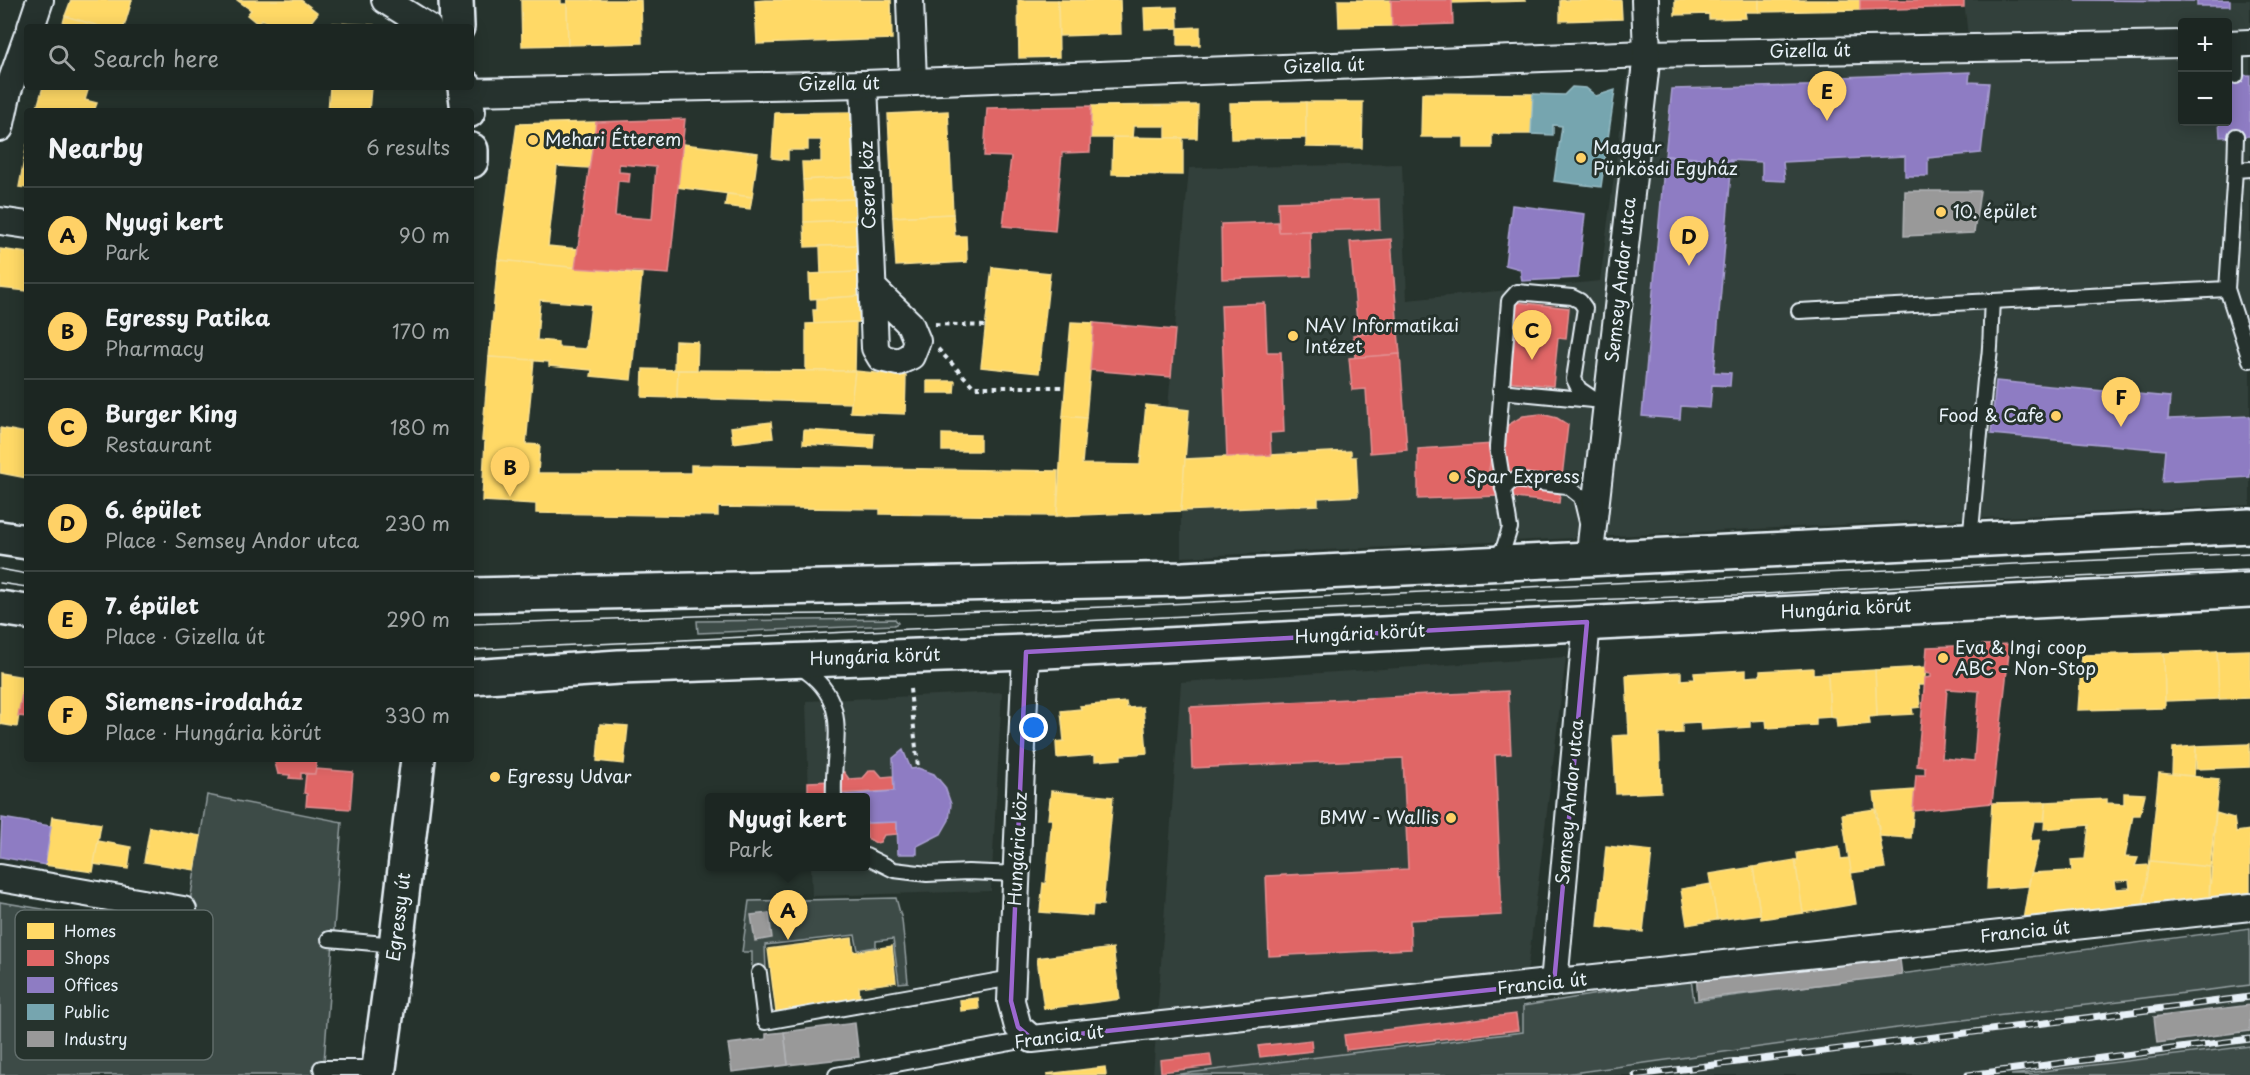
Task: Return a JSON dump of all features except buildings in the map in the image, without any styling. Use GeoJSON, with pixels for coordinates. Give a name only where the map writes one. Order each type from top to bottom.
{"type":"FeatureCollection","features":[{"type":"Feature","properties":{"kind":"main road"},"geometry":{"type":"LineString","coordinates":[[456,0],[457,24]]}},
{"type":"Feature","properties":{"kind":"main road"},"geometry":{"type":"LineString","coordinates":[[474,595],[1159,580],[1490,565],[1590,549],[1970,541],[2250,526]]}},
{"type":"Feature","properties":{"kind":"main road"},"geometry":{"type":"LineString","coordinates":[[0,538],[24,542]]}},
{"type":"Feature","properties":{"kind":"main road","name":"Hungária körút"},"geometry":{"type":"LineString","coordinates":[[474,677],[790,660],[1026,652],[2250,590]]}},
{"type":"Feature","properties":{"kind":"main road"},"geometry":{"type":"LineString","coordinates":[[0,608],[24,612]]}},
{"type":"Feature","properties":{"kind":"main road","name":"Egressy út"},"geometry":{"type":"LineString","coordinates":[[378,1071],[396,945],[418,762]]}},
{"type":"Feature","properties":{"kind":"street"},"geometry":{"type":"LineString","coordinates":[[32,24],[40,0]]}},
{"type":"Feature","properties":{"kind":"street"},"geometry":{"type":"LineString","coordinates":[[385,0],[423,24]]}},
{"type":"Feature","properties":{"kind":"street"},"geometry":{"type":"LineString","coordinates":[[910,0],[913,82]]}},
{"type":"Feature","properties":{"kind":"street","name":"Semsey Andor utca"},"geometry":{"type":"LineString","coordinates":[[1590,549],[1601,404],[1647,54],[1645,0]]}},
{"type":"Feature","properties":{"kind":"street","name":"Gizella út"},"geometry":{"type":"LineString","coordinates":[[467,97],[1647,54],[2178,44]]}},
{"type":"Feature","properties":{"kind":"street"},"geometry":{"type":"LineString","coordinates":[[0,128],[8,91],[24,46]]}},
{"type":"Feature","properties":{"kind":"street","name":"Cserei köz"},"geometry":{"type":"LineString","coordinates":[[864,84],[875,348],[881,358],[898,362],[911,356],[917,341],[910,324]]}},
{"type":"Feature","properties":{"kind":"street"},"geometry":{"type":"LineString","coordinates":[[0,221],[24,225]]}},
{"type":"Feature","properties":{"kind":"street"},"geometry":{"type":"LineString","coordinates":[[872,287],[910,324]]}},
{"type":"Feature","properties":{"kind":"street","name":"Semsey Andor utca"},"geometry":{"type":"LineString","coordinates":[[1554,983],[1587,622]]}},
{"type":"Feature","properties":{"kind":"street","name":"Hungária köz"},"geometry":{"type":"LineString","coordinates":[[1026,652],[1011,1001],[1018,1028],[1032,1039]]}},
{"type":"Feature","properties":{"kind":"street"},"geometry":{"type":"LineString","coordinates":[[0,878],[183,910]]}},
{"type":"Feature","properties":{"kind":"street","name":"Francia út"},"geometry":{"type":"LineString","coordinates":[[1032,1039],[2250,907]]}},
{"type":"Feature","properties":{"kind":"lane"},"geometry":{"type":"LineString","coordinates":[[2236,76],[2238,43]]}},
{"type":"Feature","properties":{"kind":"lane"},"geometry":{"type":"LineString","coordinates":[[2235,136],[2227,289],[2250,360]]}},
{"type":"Feature","properties":{"kind":"lane"},"geometry":{"type":"LineString","coordinates":[[2235,170],[2250,169]]}},
{"type":"Feature","properties":{"kind":"lane"},"geometry":{"type":"LineString","coordinates":[[1799,311],[2227,289]]}},
{"type":"Feature","properties":{"kind":"lane"},"geometry":{"type":"LineString","coordinates":[[1490,565],[1504,547],[1510,528],[1497,447],[1501,374],[1509,302],[1517,292],[1572,297],[1580,301],[1585,308],[1574,380],[1579,389],[1601,404]]}},
{"type":"Feature","properties":{"kind":"lane"},"geometry":{"type":"LineString","coordinates":[[1970,541],[1985,380],[1992,357],[1989,341],[1992,301]]}},
{"type":"Feature","properties":{"kind":"lane"},"geometry":{"type":"LineString","coordinates":[[1500,391],[1601,404]]}},
{"type":"Feature","properties":{"kind":"lane"},"geometry":{"type":"LineString","coordinates":[[1503,489],[1513,480],[1567,486],[1581,497],[1590,549]]}},
{"type":"Feature","properties":{"kind":"lane"},"geometry":{"type":"LineString","coordinates":[[790,660],[825,688],[836,711],[838,731],[834,793]]}},
{"type":"Feature","properties":{"kind":"lane"},"geometry":{"type":"LineString","coordinates":[[870,858],[894,870],[927,874],[969,872],[1018,874]]}},
{"type":"Feature","properties":{"kind":"lane"},"geometry":{"type":"LineString","coordinates":[[330,939],[396,945]]}},
{"type":"Feature","properties":{"kind":"lane"},"geometry":{"type":"LineString","coordinates":[[759,973],[765,1022],[1012,978]]}},
{"type":"Feature","properties":{"kind":"lane","name":"Francia út"},"geometry":{"type":"LineString","coordinates":[[836,1075],[1032,1039]]}},
{"type":"Feature","properties":{"kind":"lane"},"geometry":{"type":"LineString","coordinates":[[321,1068],[378,1071]]}},
{"type":"Feature","properties":{"kind":"path"},"geometry":{"type":"LineString","coordinates":[[910,324],[986,326]]}},
{"type":"Feature","properties":{"kind":"path"},"geometry":{"type":"LineString","coordinates":[[910,324],[937,347],[974,387],[1065,387]]}},
{"type":"Feature","properties":{"kind":"path"},"geometry":{"type":"LineString","coordinates":[[910,689],[918,768]]}},
{"type":"Feature","properties":{"kind":"highlighted area"},"geometry":{"type":"Polygon","coordinates":[[[1587,622],[1554,983],[1032,1039],[1018,1027],[1011,1001],[1026,652],[1587,622]]]}},
{"type":"Feature","properties":{"kind":"shaded area"},"geometry":{"type":"Polygon","coordinates":[[[1964,0],[2250,0],[2250,505],[1181,557],[1181,511],[1189,410],[1168,407],[1189,168],[1402,164],[1407,300],[1600,281],[1629,63],[1970,56],[1964,0]]]}},
{"type":"Feature","properties":{"kind":"shaded area"},"geometry":{"type":"Polygon","coordinates":[[[895,619],[898,623],[894,625],[698,633],[697,621],[895,619]]]}},
{"type":"Feature","properties":{"kind":"shaded area"},"geometry":{"type":"Polygon","coordinates":[[[1566,657],[1523,1006],[1523,1032],[1172,1075],[1153,1075],[1181,682],[1566,657]]]}},
{"type":"Feature","properties":{"kind":"shaded area"},"geometry":{"type":"Polygon","coordinates":[[[1002,692],[991,891],[812,896],[811,871],[870,871],[870,793],[809,793],[806,701],[1002,692]]]}},
{"type":"Feature","properties":{"kind":"shaded area"},"geometry":{"type":"Polygon","coordinates":[[[207,795],[342,822],[323,1075],[0,1075],[0,902],[48,910],[15,910],[15,1060],[213,1060],[213,910],[189,910],[207,795]]]}},
{"type":"Feature","properties":{"kind":"shaded area"},"geometry":{"type":"Polygon","coordinates":[[[896,898],[902,920],[908,982],[899,983],[893,939],[876,941],[876,947],[858,950],[855,935],[765,945],[766,971],[752,973],[752,952],[742,952],[749,901],[896,898]]]}},
{"type":"Feature","properties":{"kind":"shaded area"},"geometry":{"type":"Polygon","coordinates":[[[2250,928],[2250,985],[1897,1028],[1558,1075],[1172,1075],[1523,1032],[1523,1006],[1691,979],[1694,1001],[2250,928]]]}},
{"type":"Feature","properties":{"kind":"shaded area"},"geometry":{"type":"Polygon","coordinates":[[[2250,985],[2250,1046],[2011,1075],[1558,1075],[1897,1028],[2250,985]]]}},
{"type":"Feature","properties":{"kind":"shaded area"},"geometry":{"type":"Polygon","coordinates":[[[2250,1046],[2250,1075],[2011,1075],[2250,1046]]]}},
{"type":"Feature","properties":{"kind":"tram line"},"geometry":{"type":"LineString","coordinates":[[474,624],[723,615],[926,613],[1105,607],[2250,553]]}},
{"type":"Feature","properties":{"kind":"tram line"},"geometry":{"type":"LineString","coordinates":[[0,569],[24,573]]}},
{"type":"Feature","properties":{"kind":"tram line"},"geometry":{"type":"LineString","coordinates":[[474,650],[1353,608],[1764,594],[2023,579],[2250,570]]}},
{"type":"Feature","properties":{"kind":"tram line"},"geometry":{"type":"LineString","coordinates":[[0,583],[24,587]]}},
{"type":"Feature","properties":{"kind":"railway"},"geometry":{"type":"LineString","coordinates":[[1635,1075],[2250,997]]}},
{"type":"Feature","properties":{"kind":"railway"},"geometry":{"type":"LineString","coordinates":[[1968,1075],[2250,1039]]}},
{"type":"Feature","properties":{"kind":"place","name":"7. épület"},"geometry":{"type":"Point","coordinates":[1827,121]}},
{"type":"Feature","properties":{"kind":"place","name":"Mehari Étterem"},"geometry":{"type":"Point","coordinates":[533,140]}},
{"type":"Feature","properties":{"kind":"place","name":"Magyar Pünkösdi Egyház"},"geometry":{"type":"Point","coordinates":[1581,158]}},
{"type":"Feature","properties":{"kind":"place","name":"10. épület"},"geometry":{"type":"Point","coordinates":[1941,212]}},
{"type":"Feature","properties":{"kind":"place","name":"6. épület"},"geometry":{"type":"Point","coordinates":[1689,266]}},
{"type":"Feature","properties":{"kind":"place","name":"NAV Informatikai Intézet"},"geometry":{"type":"Point","coordinates":[1293,336]}},
{"type":"Feature","properties":{"kind":"place","name":"Burger King"},"geometry":{"type":"Point","coordinates":[1532,360]}},
{"type":"Feature","properties":{"kind":"place","name":"Food & Cafe"},"geometry":{"type":"Point","coordinates":[2056,416]}},
{"type":"Feature","properties":{"kind":"place","name":"Siemens-irodaház"},"geometry":{"type":"Point","coordinates":[2121,427]}},
{"type":"Feature","properties":{"kind":"place","name":"Spar Express"},"geometry":{"type":"Point","coordinates":[1454,477]}},
{"type":"Feature","properties":{"kind":"place","name":"Egressy Patika"},"geometry":{"type":"Point","coordinates":[510,497]}},
{"type":"Feature","properties":{"kind":"place","name":"Eva & Ingi coop ABC - Non-Stop"},"geometry":{"type":"Point","coordinates":[1943,658]}},
{"type":"Feature","properties":{"kind":"place","name":"Egressy Udvar"},"geometry":{"type":"Point","coordinates":[495,777]}},
{"type":"Feature","properties":{"kind":"place","name":"BMW - Wallis"},"geometry":{"type":"Point","coordinates":[1451,818]}},
{"type":"Feature","properties":{"kind":"place","name":"Nyugi kert"},"geometry":{"type":"Point","coordinates":[788,940]}}]}
